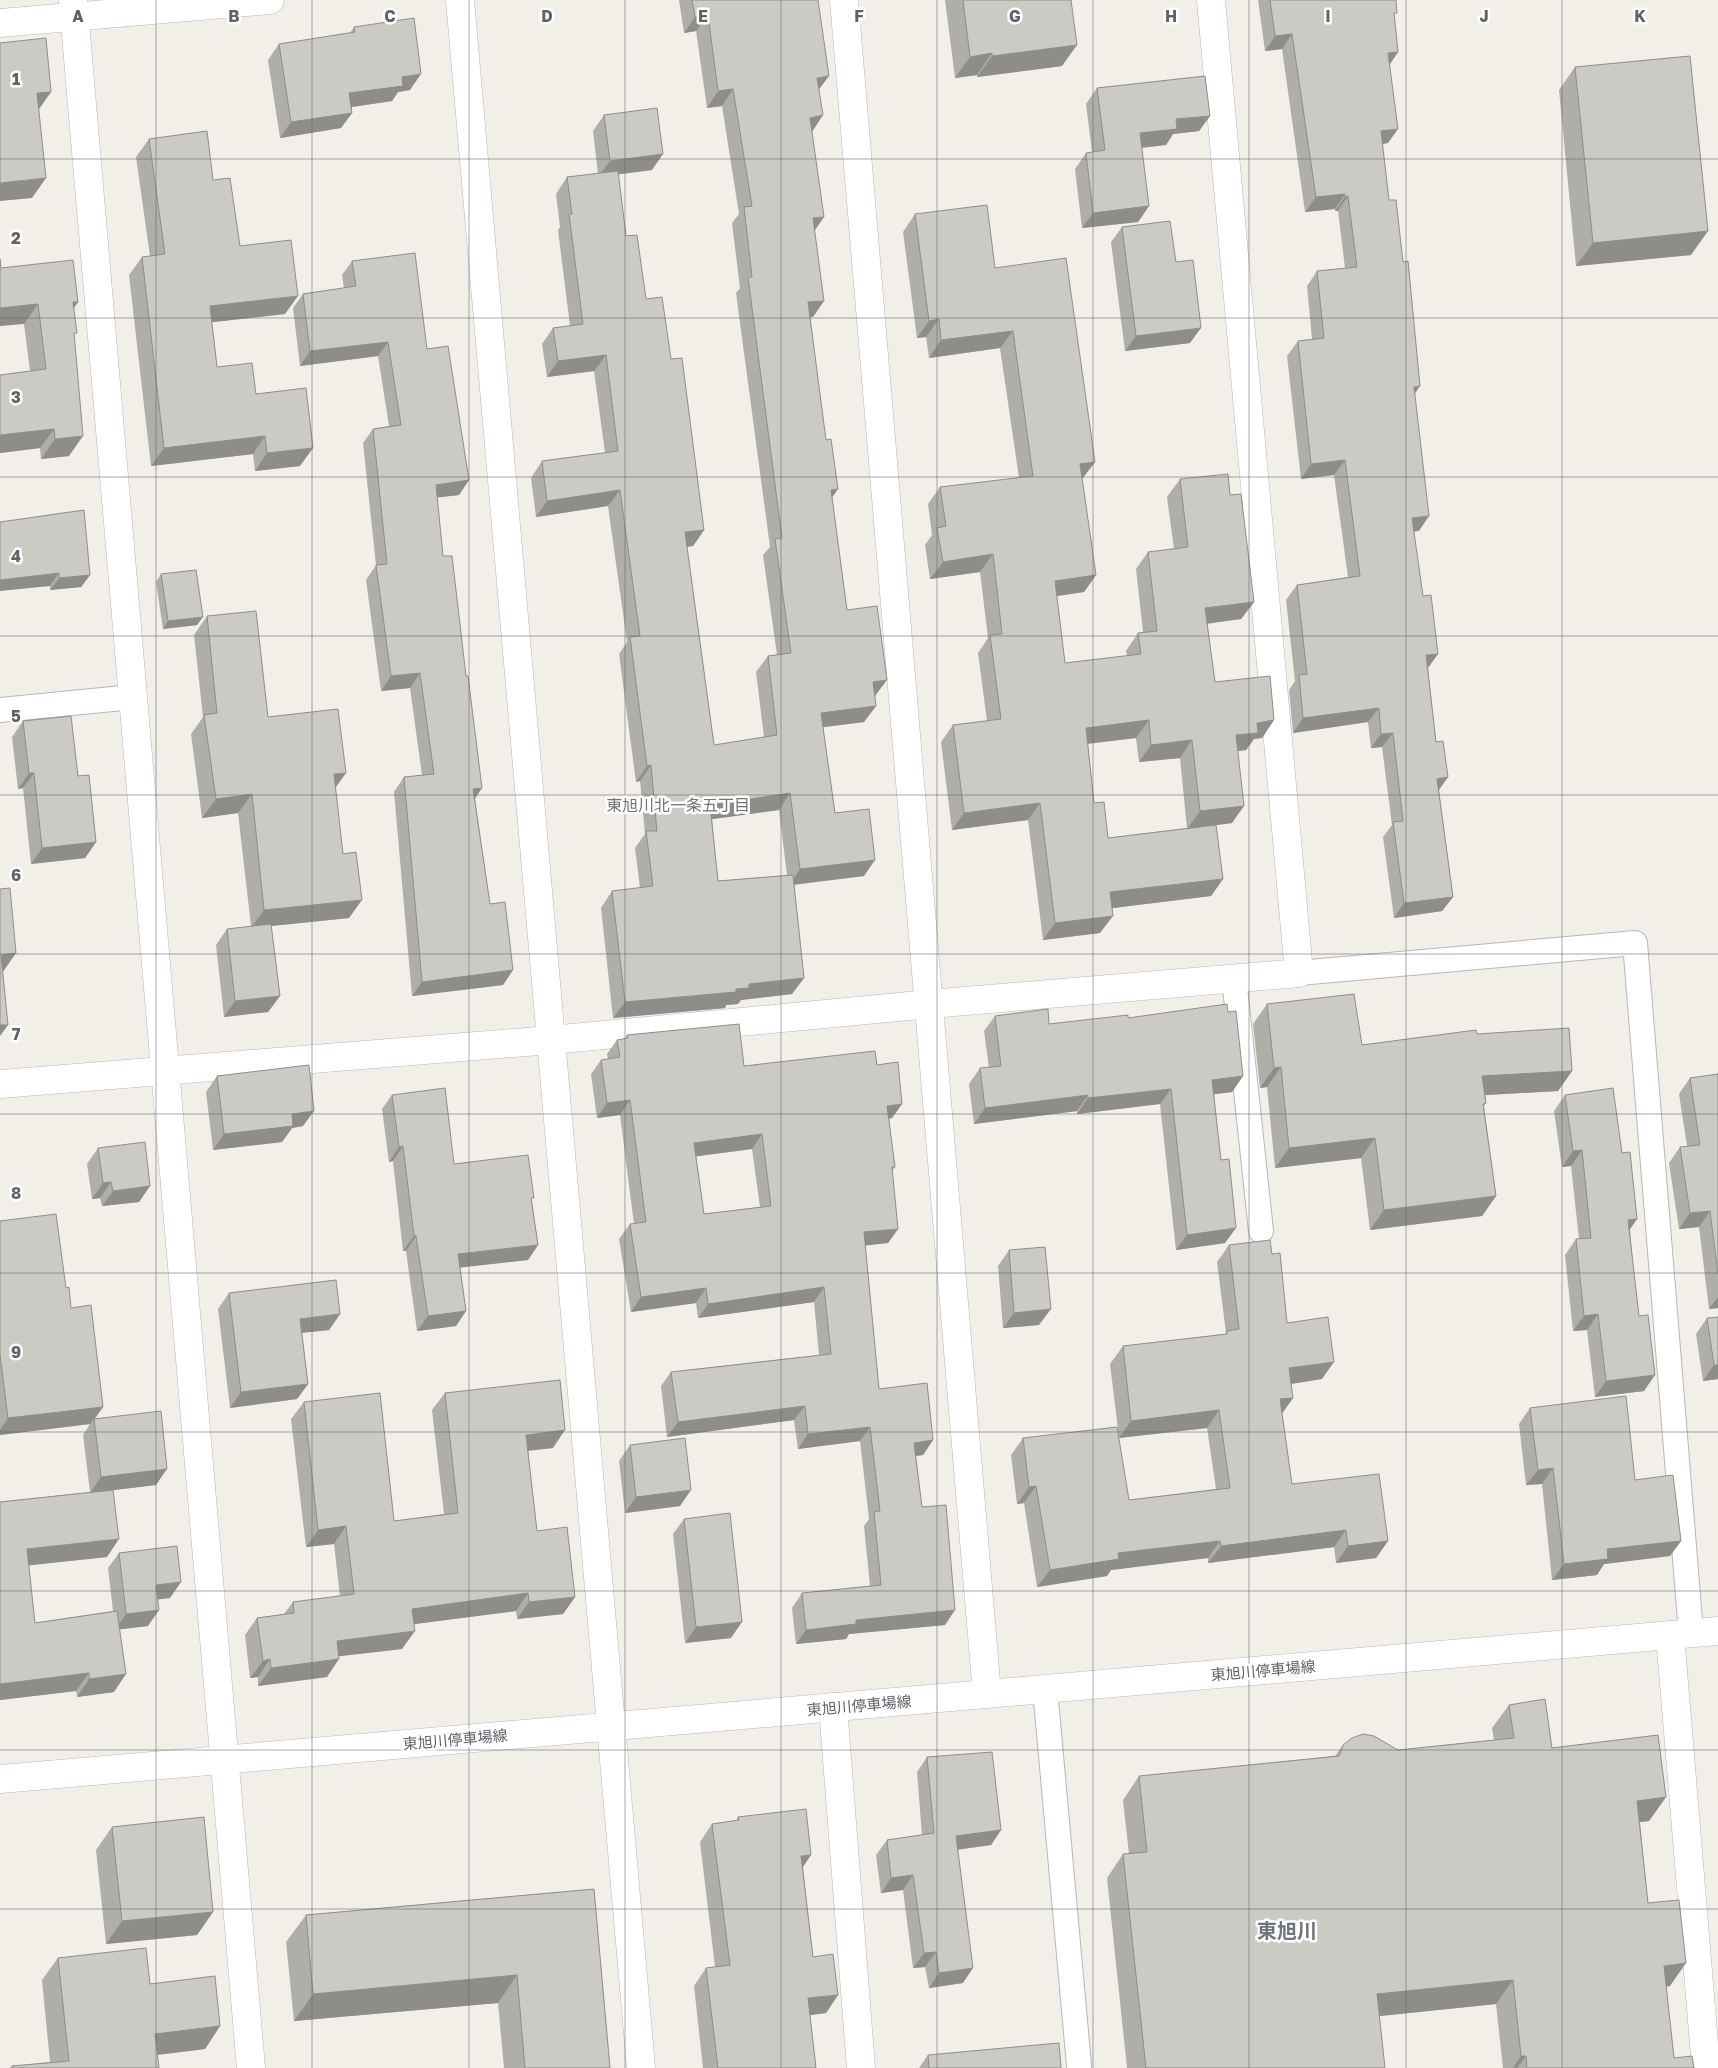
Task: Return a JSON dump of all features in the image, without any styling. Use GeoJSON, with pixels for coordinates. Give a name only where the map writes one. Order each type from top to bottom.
{"type":"FeatureCollection","features":[{"type":"Feature","properties":{"kind":"street"},"geometry":{"type":"LineString","coordinates":[[0,23],[74,8],[270,0]]}},
{"type":"Feature","properties":{"kind":"street"},"geometry":{"type":"LineString","coordinates":[[460,0],[640,2068]]}},
{"type":"Feature","properties":{"kind":"street"},"geometry":{"type":"LineString","coordinates":[[844,0],[987,1694]]}},
{"type":"Feature","properties":{"kind":"street"},"geometry":{"type":"LineString","coordinates":[[0,1084],[551,1040],[930,1004],[1299,973],[1212,0]]}},
{"type":"Feature","properties":{"kind":"street"},"geometry":{"type":"LineString","coordinates":[[74,8],[164,1070],[226,1759],[251,2068]]}},
{"type":"Feature","properties":{"kind":"street","name":"東旭川停車場線"},"geometry":{"type":"LineString","coordinates":[[0,1779],[1718,1631]]}},
{"type":"Feature","properties":{"kind":"street"},"geometry":{"type":"LineString","coordinates":[[1681,1634],[1706,2068]]}},
{"type":"Feature","properties":{"kind":"street"},"geometry":{"type":"LineString","coordinates":[[833,1707],[862,2068]]}},
{"type":"Feature","properties":{"kind":"lane"},"geometry":{"type":"LineString","coordinates":[[0,710],[133,697]]}},
{"type":"Feature","properties":{"kind":"lane"},"geometry":{"type":"LineString","coordinates":[[1299,973],[1635,943],[1681,1634]]}},
{"type":"Feature","properties":{"kind":"lane"},"geometry":{"type":"LineString","coordinates":[[1234,978],[1262,1230]]}},
{"type":"Feature","properties":{"kind":"lane"},"geometry":{"type":"LineString","coordinates":[[1044,1689],[1079,2064]]}},
{"type":"Feature","properties":{"kind":"building"},"geometry":{"type":"Polygon","coordinates":[[[692,0],[818,0],[829,76],[817,78],[823,115],[810,118],[824,217],[813,218],[824,301],[808,302],[826,440],[831,439],[838,489],[831,490],[847,610],[877,606],[887,680],[873,682],[876,706],[821,713],[835,813],[869,809],[875,860],[800,869],[790,793],[710,805],[718,881],[793,875],[804,978],[749,984],[749,988],[736,989],[736,992],[625,1002],[612,891],[653,886],[646,831],[657,831],[651,765],[647,766],[630,637],[640,636],[620,490],[547,501],[542,461],[618,451],[606,355],[558,361],[553,328],[583,324],[569,214],[572,214],[567,177],[618,171],[626,236],[637,235],[646,299],[662,297],[671,359],[682,358],[704,530],[685,532],[714,745],[777,735],[768,656],[791,653],[775,539],[782,538],[748,277],[752,277],[744,207],[752,206],[733,89],[718,91],[708,15],[695,17],[692,0]]]}},
{"type":"Feature","properties":{"kind":"building"},"geometry":{"type":"Polygon","coordinates":[[[963,0],[1071,0],[1077,45],[992,56],[992,53],[970,57],[963,0]]]}},
{"type":"Feature","properties":{"kind":"building"},"geometry":{"type":"Polygon","coordinates":[[[1270,0],[1396,0],[1397,13],[1394,13],[1398,52],[1388,53],[1398,129],[1381,131],[1389,200],[1396,200],[1403,262],[1408,261],[1420,386],[1414,387],[1429,516],[1412,518],[1423,596],[1431,595],[1438,654],[1426,655],[1436,742],[1443,741],[1448,777],[1437,779],[1453,897],[1404,903],[1393,822],[1403,821],[1393,733],[1381,734],[1379,708],[1303,718],[1299,675],[1307,674],[1297,585],[1360,576],[1345,460],[1311,464],[1298,341],[1324,338],[1317,271],[1357,267],[1348,196],[1345,197],[1345,194],[1316,197],[1292,34],[1275,36],[1270,0]]]}},
{"type":"Feature","properties":{"kind":"building"},"geometry":{"type":"Polygon","coordinates":[[[414,18],[421,74],[402,77],[403,86],[349,93],[352,113],[291,122],[279,44],[355,32],[354,27],[414,18]]]}},
{"type":"Feature","properties":{"kind":"building"},"geometry":{"type":"Polygon","coordinates":[[[46,38],[51,92],[37,93],[46,178],[0,183],[0,43],[46,38]]]}},
{"type":"Feature","properties":{"kind":"building"},"geometry":{"type":"Polygon","coordinates":[[[1690,56],[1708,231],[1593,243],[1575,67],[1690,56]]]}},
{"type":"Feature","properties":{"kind":"building"},"geometry":{"type":"Polygon","coordinates":[[[1205,76],[1210,116],[1176,119],[1177,129],[1140,133],[1149,206],[1093,213],[1086,153],[1105,150],[1097,88],[1205,76]]]}},
{"type":"Feature","properties":{"kind":"building"},"geometry":{"type":"Polygon","coordinates":[[[657,108],[663,154],[610,161],[604,115],[657,108]]]}},
{"type":"Feature","properties":{"kind":"building"},"geometry":{"type":"Polygon","coordinates":[[[207,131],[213,180],[230,178],[240,246],[291,240],[298,296],[210,306],[217,367],[252,363],[256,394],[306,388],[313,448],[267,453],[265,436],[164,448],[142,257],[165,254],[149,139],[207,131]]]}},
{"type":"Feature","properties":{"kind":"building"},"geometry":{"type":"Polygon","coordinates":[[[987,205],[995,268],[1066,258],[1095,462],[1080,464],[1096,575],[1055,581],[1065,663],[1141,654],[1138,633],[1157,631],[1148,552],[1188,547],[1180,479],[1228,474],[1230,495],[1241,494],[1254,602],[1205,608],[1215,682],[1270,676],[1274,720],[1257,723],[1258,733],[1236,735],[1244,806],[1200,811],[1192,740],[1151,745],[1149,720],[1086,728],[1094,803],[1104,802],[1108,838],[1216,825],[1223,879],[1110,892],[1113,916],[1055,923],[1040,803],[964,813],[953,725],[1001,719],[990,635],[1002,634],[993,554],[943,562],[937,528],[946,526],[940,487],[1033,476],[1013,331],[941,340],[939,319],[929,321],[915,214],[987,205]]]}},
{"type":"Feature","properties":{"kind":"building"},"geometry":{"type":"Polygon","coordinates":[[[1170,221],[1176,262],[1193,260],[1201,328],[1136,336],[1122,227],[1170,221]]]}},
{"type":"Feature","properties":{"kind":"building"},"geometry":{"type":"Polygon","coordinates":[[[415,253],[427,349],[448,346],[469,480],[436,485],[443,556],[452,556],[466,676],[468,676],[482,788],[473,789],[490,904],[505,902],[513,970],[422,982],[404,777],[434,774],[420,673],[391,676],[376,565],[387,564],[373,429],[401,425],[388,342],[310,351],[303,294],[356,286],[352,261],[415,253]]]}},
{"type":"Feature","properties":{"kind":"building"},"geometry":{"type":"Polygon","coordinates":[[[0,259],[1,268],[73,260],[78,302],[73,302],[77,333],[74,333],[83,436],[55,439],[54,429],[0,435],[0,375],[46,369],[38,304],[0,308],[0,259]]]}},
{"type":"Feature","properties":{"kind":"building"},"geometry":{"type":"Polygon","coordinates":[[[84,510],[90,575],[59,578],[59,573],[0,580],[0,522],[84,510]]]}},
{"type":"Feature","properties":{"kind":"building"},"geometry":{"type":"Polygon","coordinates":[[[196,570],[203,617],[168,621],[161,574],[196,570]]]}},
{"type":"Feature","properties":{"kind":"building"},"geometry":{"type":"Polygon","coordinates":[[[256,611],[268,717],[338,709],[346,773],[334,774],[343,854],[356,852],[362,900],[264,910],[252,794],[216,799],[204,715],[217,713],[207,616],[256,611]]]}},
{"type":"Feature","properties":{"kind":"building"},"geometry":{"type":"Polygon","coordinates":[[[71,716],[78,776],[89,775],[96,842],[42,848],[34,773],[29,773],[23,721],[71,716]]]}},
{"type":"Feature","properties":{"kind":"building"},"geometry":{"type":"Polygon","coordinates":[[[10,888],[16,953],[1,955],[8,1025],[0,1025],[0,889],[10,888]]]}},
{"type":"Feature","properties":{"kind":"building"},"geometry":{"type":"Polygon","coordinates":[[[271,924],[280,996],[235,1001],[227,929],[271,924]]]}},
{"type":"Feature","properties":{"kind":"building"},"geometry":{"type":"Polygon","coordinates":[[[1354,994],[1362,1045],[1476,1030],[1477,1034],[1569,1028],[1572,1071],[1482,1076],[1486,1103],[1483,1104],[1496,1196],[1384,1210],[1375,1138],[1289,1148],[1281,1067],[1274,1068],[1267,1004],[1354,994]]]}},
{"type":"Feature","properties":{"kind":"building"},"geometry":{"type":"Polygon","coordinates":[[[1227,1004],[1228,1012],[1236,1011],[1243,1076],[1212,1080],[1221,1160],[1229,1159],[1236,1228],[1187,1235],[1171,1089],[1088,1098],[1088,1095],[985,1108],[980,1068],[1001,1066],[995,1016],[1048,1009],[1049,1024],[1128,1015],[1128,1018],[1227,1004]]]}},
{"type":"Feature","properties":{"kind":"building"},"geometry":{"type":"Polygon","coordinates":[[[739,1024],[744,1066],[875,1051],[877,1065],[898,1062],[902,1104],[887,1106],[895,1167],[892,1167],[898,1229],[864,1232],[879,1389],[927,1383],[933,1440],[914,1443],[922,1507],[946,1505],[955,1610],[856,1620],[856,1624],[806,1630],[802,1593],[881,1585],[874,1512],[880,1511],[870,1427],[808,1434],[805,1406],[678,1422],[671,1372],[831,1354],[824,1287],[708,1304],[706,1288],[641,1297],[630,1224],[646,1222],[630,1100],[607,1103],[601,1060],[620,1057],[617,1040],[628,1038],[627,1035],[739,1024]],[[762,1134],[694,1143],[704,1214],[771,1206],[762,1134]]]}},
{"type":"Feature","properties":{"kind":"building"},"geometry":{"type":"Polygon","coordinates":[[[309,1065],[314,1111],[292,1114],[293,1126],[224,1134],[217,1076],[309,1065]]]}},
{"type":"Feature","properties":{"kind":"building"},"geometry":{"type":"Polygon","coordinates":[[[1718,1074],[1718,1274],[1710,1211],[1690,1213],[1680,1147],[1700,1145],[1690,1078],[1718,1074]]]}},
{"type":"Feature","properties":{"kind":"building"},"geometry":{"type":"Polygon","coordinates":[[[445,1088],[454,1164],[528,1155],[534,1198],[531,1198],[538,1245],[458,1254],[466,1311],[428,1316],[416,1236],[414,1236],[403,1146],[399,1147],[392,1095],[445,1088]]]}},
{"type":"Feature","properties":{"kind":"building"},"geometry":{"type":"Polygon","coordinates":[[[1613,1088],[1622,1153],[1630,1152],[1637,1219],[1628,1220],[1639,1316],[1648,1315],[1655,1375],[1606,1381],[1598,1314],[1584,1316],[1576,1239],[1591,1238],[1582,1150],[1573,1151],[1565,1095],[1613,1088]]]}},
{"type":"Feature","properties":{"kind":"building"},"geometry":{"type":"Polygon","coordinates":[[[145,1142],[150,1186],[113,1191],[111,1182],[103,1183],[98,1148],[145,1142]]]}},
{"type":"Feature","properties":{"kind":"building"},"geometry":{"type":"Polygon","coordinates":[[[56,1214],[66,1288],[69,1287],[71,1308],[91,1305],[103,1407],[8,1418],[0,1355],[0,1221],[56,1214]]]}},
{"type":"Feature","properties":{"kind":"building"},"geometry":{"type":"Polygon","coordinates":[[[1270,1240],[1272,1254],[1280,1253],[1287,1323],[1328,1317],[1334,1362],[1289,1368],[1293,1398],[1280,1399],[1292,1484],[1379,1474],[1388,1541],[1348,1546],[1346,1530],[1221,1546],[1220,1541],[1118,1553],[1119,1559],[1050,1570],[1036,1486],[1029,1487],[1023,1438],[1117,1427],[1129,1500],[1230,1488],[1219,1410],[1131,1421],[1123,1346],[1227,1334],[1227,1331],[1239,1329],[1229,1245],[1270,1240]]]}},
{"type":"Feature","properties":{"kind":"building"},"geometry":{"type":"Polygon","coordinates":[[[1045,1247],[1051,1309],[1014,1313],[1009,1250],[1045,1247]]]}},
{"type":"Feature","properties":{"kind":"building"},"geometry":{"type":"Polygon","coordinates":[[[336,1280],[340,1314],[300,1319],[308,1384],[241,1392],[229,1293],[336,1280]]]}},
{"type":"Feature","properties":{"kind":"building"},"geometry":{"type":"Polygon","coordinates":[[[1718,1317],[1718,1365],[1714,1365],[1707,1318],[1718,1317]]]}},
{"type":"Feature","properties":{"kind":"building"},"geometry":{"type":"Polygon","coordinates":[[[560,1380],[565,1430],[526,1435],[537,1531],[567,1527],[575,1597],[529,1602],[528,1593],[412,1609],[415,1631],[337,1641],[339,1659],[271,1668],[270,1659],[263,1661],[257,1618],[294,1613],[293,1602],[354,1594],[346,1526],[318,1530],[304,1402],[380,1393],[394,1521],[458,1513],[445,1393],[560,1380]]]}},
{"type":"Feature","properties":{"kind":"building"},"geometry":{"type":"Polygon","coordinates":[[[1626,1396],[1635,1480],[1673,1475],[1681,1541],[1607,1549],[1608,1559],[1564,1564],[1553,1468],[1538,1470],[1530,1408],[1626,1396]]]}},
{"type":"Feature","properties":{"kind":"building"},"geometry":{"type":"Polygon","coordinates":[[[161,1411],[167,1469],[101,1477],[94,1419],[161,1411]]]}},
{"type":"Feature","properties":{"kind":"building"},"geometry":{"type":"Polygon","coordinates":[[[685,1438],[691,1490],[636,1497],[630,1445],[685,1438]]]}},
{"type":"Feature","properties":{"kind":"building"},"geometry":{"type":"Polygon","coordinates":[[[113,1490],[119,1539],[27,1549],[35,1623],[117,1611],[126,1674],[89,1679],[89,1673],[0,1684],[0,1502],[113,1490]]]}},
{"type":"Feature","properties":{"kind":"building"},"geometry":{"type":"Polygon","coordinates":[[[730,1513],[742,1622],[696,1627],[684,1519],[730,1513]]]}},
{"type":"Feature","properties":{"kind":"building"},"geometry":{"type":"Polygon","coordinates":[[[177,1546],[181,1582],[156,1585],[159,1610],[126,1614],[119,1553],[177,1546]]]}},
{"type":"Feature","properties":{"kind":"building"},"geometry":{"type":"Polygon","coordinates":[[[1545,1699],[1552,1748],[1658,1735],[1666,1797],[1637,1801],[1648,1903],[1679,1900],[1686,1963],[1664,1966],[1674,2058],[1692,2056],[1694,2068],[1527,2068],[1526,2056],[1521,2056],[1513,1980],[1377,1994],[1385,2068],[1146,2068],[1123,1854],[1147,1852],[1139,1776],[1339,1756],[1343,1745],[1352,1738],[1363,1734],[1374,1736],[1398,1750],[1514,1738],[1509,1705],[1545,1699]]]}},
{"type":"Feature","properties":{"kind":"building"},"geometry":{"type":"Polygon","coordinates":[[[992,1752],[1001,1830],[956,1836],[973,1968],[939,1973],[936,1952],[924,1953],[913,1875],[891,1878],[887,1840],[934,1833],[927,1757],[992,1752]]]}},
{"type":"Feature","properties":{"kind":"building"},"geometry":{"type":"Polygon","coordinates":[[[806,1809],[811,1855],[801,1856],[813,1957],[833,1954],[838,1995],[808,1998],[816,2068],[718,2068],[706,1968],[730,1965],[712,1824],[739,1820],[738,1817],[806,1809]]]}},
{"type":"Feature","properties":{"kind":"building"},"geometry":{"type":"Polygon","coordinates":[[[204,1817],[213,1912],[122,1921],[112,1827],[204,1817]]]}},
{"type":"Feature","properties":{"kind":"building"},"geometry":{"type":"Polygon","coordinates":[[[594,1889],[610,2068],[525,2068],[517,1975],[313,1994],[306,1915],[594,1889]]]}},
{"type":"Feature","properties":{"kind":"building"},"geometry":{"type":"Polygon","coordinates":[[[146,1948],[150,1984],[215,1976],[220,2026],[155,2034],[159,2068],[12,2068],[12,2066],[69,2061],[58,1958],[146,1948]]]}},
{"type":"Feature","properties":{"kind":"building"},"geometry":{"type":"Polygon","coordinates":[[[1059,2043],[1061,2068],[929,2068],[928,2055],[1059,2043]]]}},
{"type":"Feature","properties":{"kind":"district","name":"東旭川北一条五丁目"},"geometry":{"type":"Point","coordinates":[678,805]}},
{"type":"Feature","properties":{"kind":"district","name":"東旭川"},"geometry":{"type":"Point","coordinates":[1287,1930]}}]}
